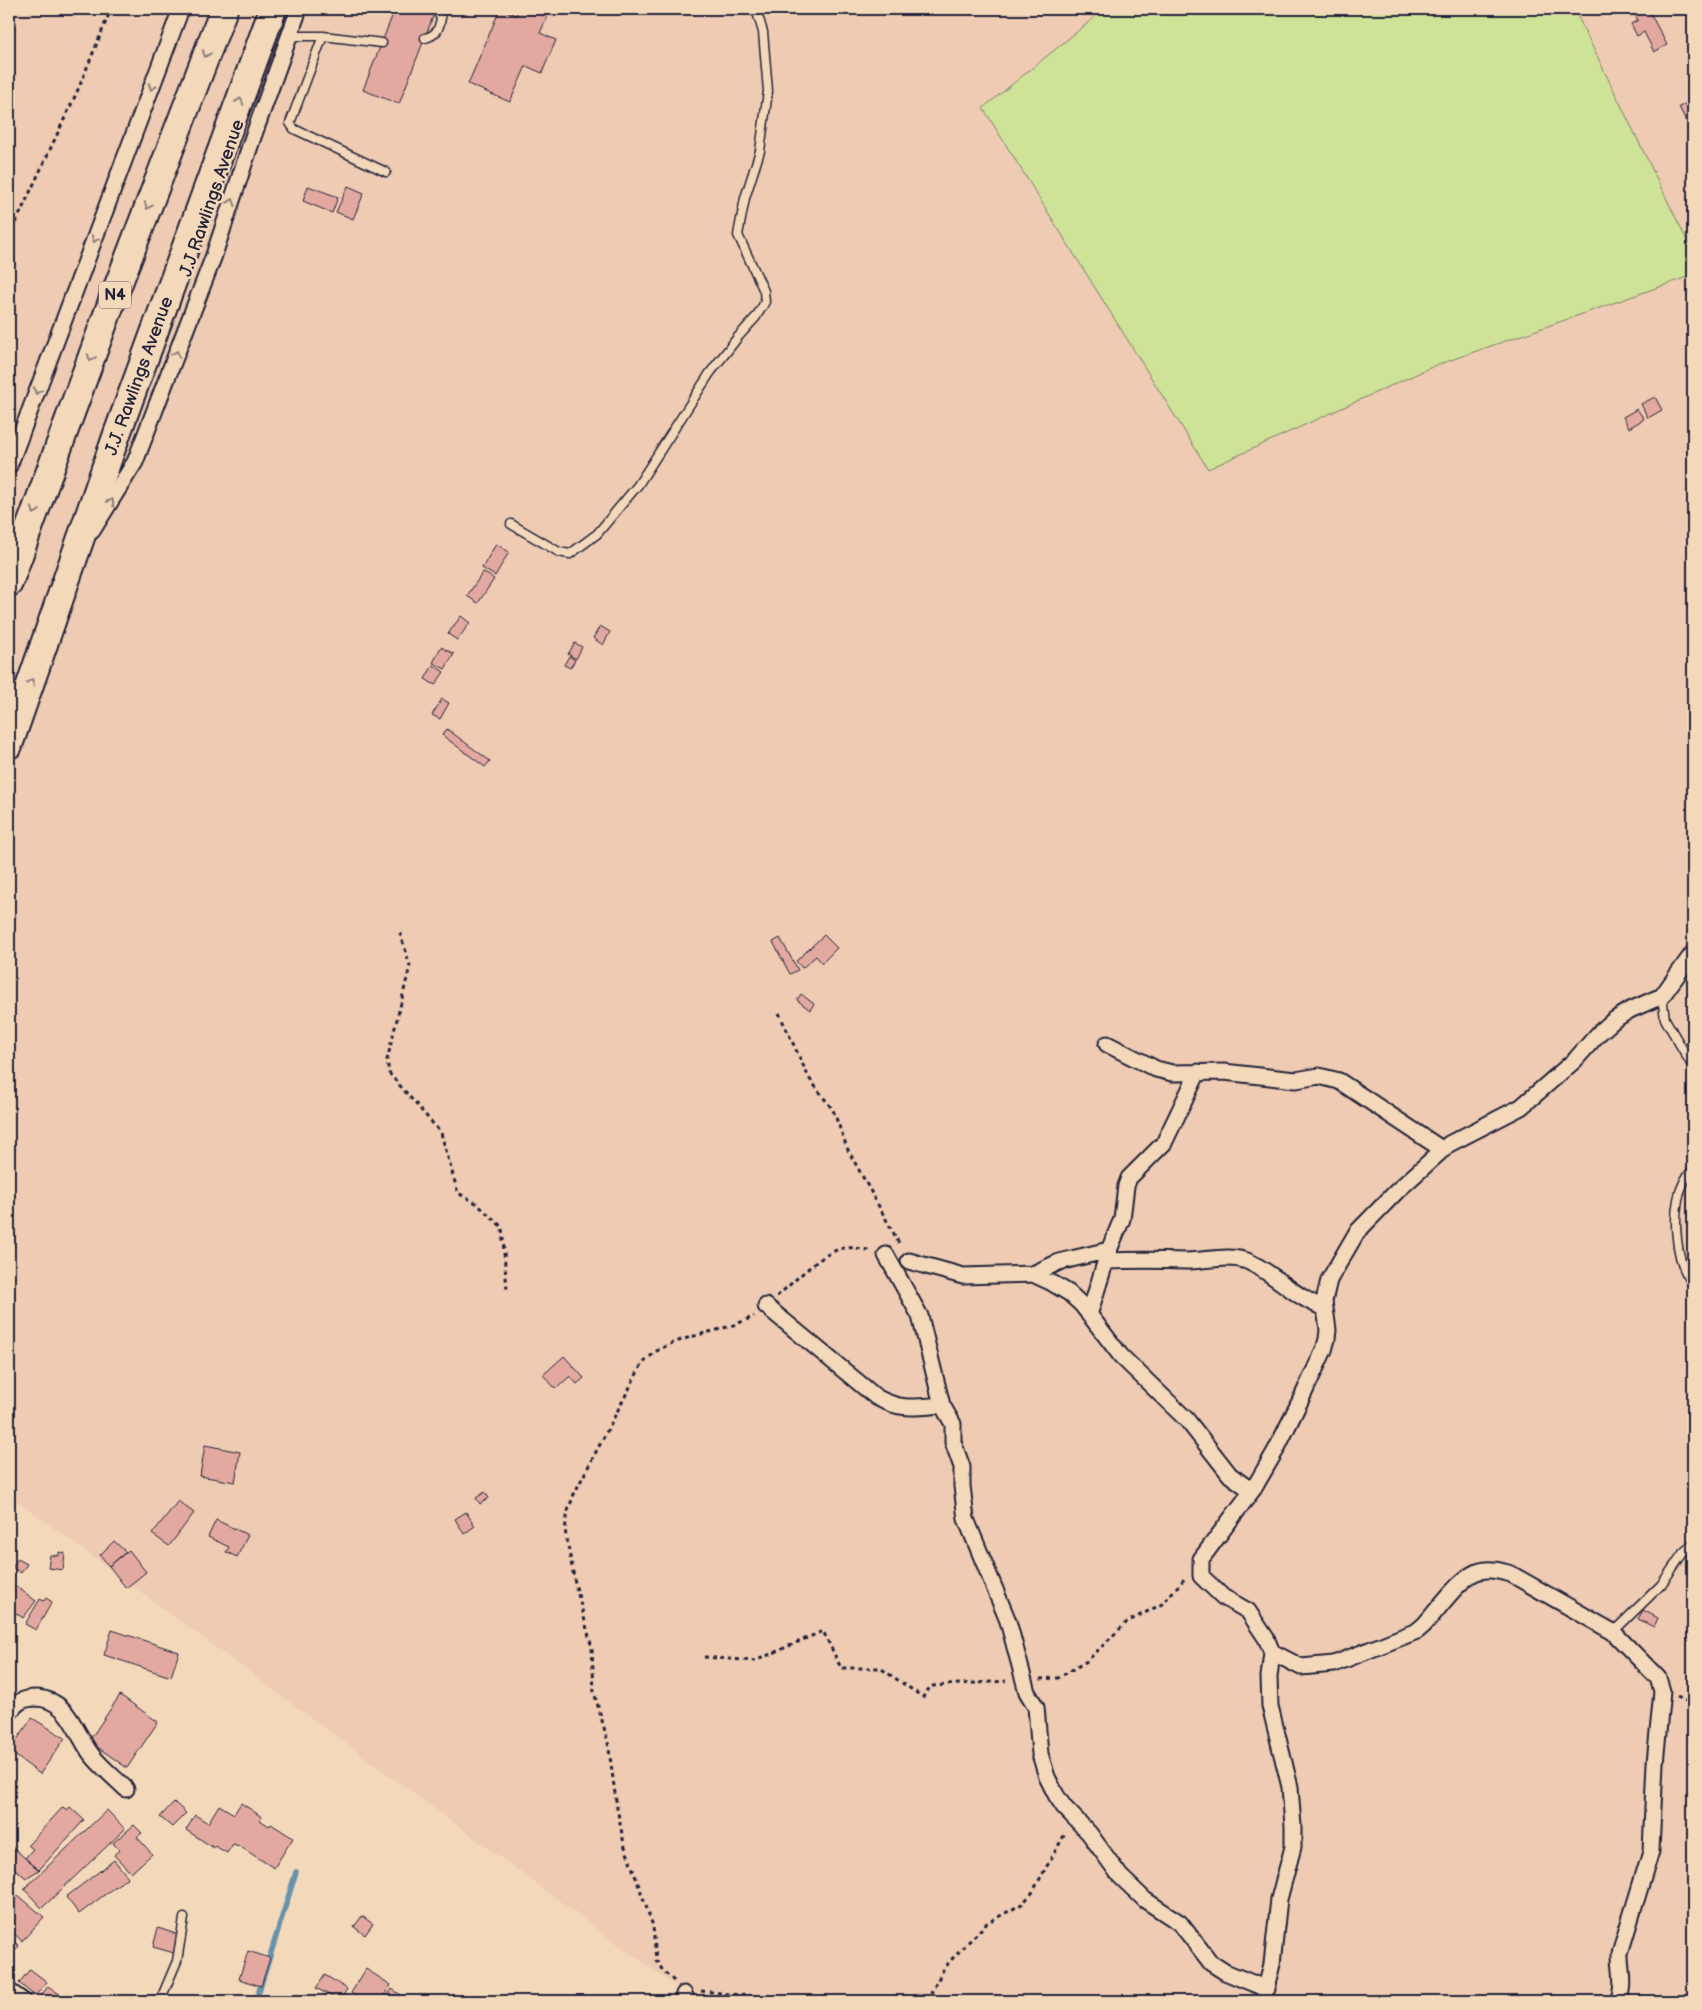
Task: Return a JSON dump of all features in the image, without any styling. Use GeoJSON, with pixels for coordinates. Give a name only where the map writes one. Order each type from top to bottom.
{"type":"FeatureCollection","features":[{"type":"Feature","properties":{"kind":"highway","name":"N4"},"geometry":{"type":"LineString","coordinates":[[9,583],[112,301],[224,9]]}},
{"type":"Feature","properties":{"kind":"highway","name":"J.J. Rawlings Avenue"},"geometry":{"type":"LineString","coordinates":[[9,745],[118,434],[273,9]]}},
{"type":"Feature","properties":{"kind":"street"},"geometry":{"type":"LineString","coordinates":[[9,466],[181,9]]}},
{"type":"Feature","properties":{"kind":"street","name":"J.J Rawlings Avenue"},"geometry":{"type":"LineString","coordinates":[[75,558],[135,462],[213,258],[253,137],[299,9]]}},
{"type":"Feature","properties":{"kind":"street"},"geometry":{"type":"LineString","coordinates":[[886,1255],[920,1316],[942,1405],[953,1424],[953,1442],[962,1472],[966,1519],[1008,1621],[1027,1692],[1036,1707],[1040,1754],[1047,1777],[1056,1795],[1089,1833],[1120,1876],[1145,1900],[1180,1923],[1211,1963],[1265,1995],[1272,1964],[1279,1899],[1293,1847],[1290,1787],[1270,1706],[1269,1677],[1272,1652],[1266,1638],[1248,1611],[1223,1597],[1201,1576],[1201,1559],[1254,1488],[1276,1450],[1324,1350],[1328,1330],[1325,1308],[1326,1289],[1329,1280],[1357,1232],[1397,1191],[1443,1150],[1461,1138],[1521,1107],[1575,1060],[1598,1034],[1614,1020],[1630,1010],[1662,996],[1693,953]]}},
{"type":"Feature","properties":{"kind":"street"},"geometry":{"type":"LineString","coordinates":[[1107,1044],[1156,1069],[1172,1073],[1232,1073],[1289,1079],[1318,1076],[1330,1077],[1339,1081],[1443,1150]]}},
{"type":"Feature","properties":{"kind":"street"},"geometry":{"type":"LineString","coordinates":[[1089,1315],[1107,1256],[1122,1219],[1126,1186],[1129,1178],[1164,1143],[1198,1072]]}},
{"type":"Feature","properties":{"kind":"street"},"geometry":{"type":"LineString","coordinates":[[908,1261],[963,1276],[1033,1274],[1059,1262],[1107,1256],[1186,1261],[1242,1259],[1258,1267],[1312,1304],[1325,1308]]}},
{"type":"Feature","properties":{"kind":"street"},"geometry":{"type":"LineString","coordinates":[[1033,1274],[1069,1293],[1121,1356],[1187,1420],[1230,1475],[1245,1486],[1254,1488]]}},
{"type":"Feature","properties":{"kind":"street"},"geometry":{"type":"LineString","coordinates":[[766,1306],[876,1397],[902,1408],[942,1405]]}},
{"type":"Feature","properties":{"kind":"street"},"geometry":{"type":"LineString","coordinates":[[1272,1652],[1301,1667],[1343,1662],[1417,1631],[1467,1577],[1480,1570],[1493,1570],[1511,1574],[1613,1632],[1658,1678],[1662,1691],[1655,1763],[1651,1851],[1620,1953],[1623,1980],[1622,1992],[1618,2001]]}},
{"type":"Feature","properties":{"kind":"street"},"geometry":{"type":"LineString","coordinates":[[9,1714],[15,1704],[28,1698],[42,1699],[60,1705],[72,1721],[91,1754],[126,1789]]}},
{"type":"Feature","properties":{"kind":"street"},"geometry":{"type":"LineString","coordinates":[[9,1991],[23,2001]]}},
{"type":"Feature","properties":{"kind":"lane"},"geometry":{"type":"LineString","coordinates":[[425,38],[434,36],[439,28],[441,18],[436,9]]}},
{"type":"Feature","properties":{"kind":"lane"},"geometry":{"type":"LineString","coordinates":[[511,524],[559,552],[570,554],[597,534],[638,485],[660,447],[687,411],[710,374],[766,302],[764,291],[738,236],[746,198],[760,151],[768,91],[763,32],[756,9]]}},
{"type":"Feature","properties":{"kind":"lane"},"geometry":{"type":"LineString","coordinates":[[289,36],[323,36],[382,43]]}},
{"type":"Feature","properties":{"kind":"lane"},"geometry":{"type":"LineString","coordinates":[[323,36],[290,123],[294,128],[386,172]]}},
{"type":"Feature","properties":{"kind":"lane"},"geometry":{"type":"LineString","coordinates":[[1662,996],[1665,1019],[1693,1067]]}},
{"type":"Feature","properties":{"kind":"lane"},"geometry":{"type":"LineString","coordinates":[[1693,1169],[1684,1181],[1677,1210],[1677,1243],[1682,1265],[1693,1284]]}},
{"type":"Feature","properties":{"kind":"lane"},"geometry":{"type":"LineString","coordinates":[[1613,1632],[1661,1585],[1683,1553],[1693,1544]]}},
{"type":"Feature","properties":{"kind":"lane"},"geometry":{"type":"LineString","coordinates":[[160,2001],[176,1960],[184,1918]]}},
{"type":"Feature","properties":{"kind":"path"},"geometry":{"type":"LineString","coordinates":[[9,237],[77,92],[112,9]]}},
{"type":"Feature","properties":{"kind":"path"},"geometry":{"type":"LineString","coordinates":[[400,933],[410,966],[387,1060],[389,1073],[441,1133],[458,1193],[476,1203],[502,1227],[507,1290]]}},
{"type":"Feature","properties":{"kind":"path"},"geometry":{"type":"LineString","coordinates":[[779,1013],[809,1078],[833,1110],[848,1150],[908,1261]]}},
{"type":"Feature","properties":{"kind":"path"},"geometry":{"type":"LineString","coordinates":[[796,2001],[704,1990],[686,1998],[656,1960],[653,1926],[624,1844],[608,1742],[594,1692],[592,1648],[575,1583],[565,1530],[568,1511],[574,1494],[642,1364],[658,1349],[675,1342],[741,1323],[753,1317],[827,1255],[843,1248],[860,1248],[886,1255]]}},
{"type":"Feature","properties":{"kind":"path"},"geometry":{"type":"LineString","coordinates":[[1038,1679],[1058,1678],[1087,1661],[1127,1622],[1162,1604],[1187,1575]]}},
{"type":"Feature","properties":{"kind":"path"},"geometry":{"type":"LineString","coordinates":[[704,1657],[755,1661],[823,1631],[841,1668],[880,1668],[923,1697],[931,1686],[1009,1681]]}},
{"type":"Feature","properties":{"kind":"path"},"geometry":{"type":"LineString","coordinates":[[927,2001],[951,1960],[987,1923],[1022,1904],[1032,1893],[1074,1818]]}},
{"type":"Feature","properties":{"kind":"shaded area"},"geometry":{"type":"Polygon","coordinates":[[[9,9],[1693,9],[1693,2001],[695,2001],[9,1495],[9,9]]]}},
{"type":"Feature","properties":{"kind":"green space"},"geometry":{"type":"Polygon","coordinates":[[[1105,9],[1574,9],[1693,253],[1693,275],[1434,366],[1208,469],[983,108],[1105,9]]]}},
{"type":"Feature","properties":{"kind":"building"},"geometry":{"type":"Polygon","coordinates":[[[395,9],[436,9],[399,104],[363,90],[395,9]]]}},
{"type":"Feature","properties":{"kind":"building"},"geometry":{"type":"Polygon","coordinates":[[[500,9],[516,15],[519,9],[545,9],[550,11],[540,33],[556,40],[542,73],[526,66],[510,102],[468,84],[500,9]]]}},
{"type":"Feature","properties":{"kind":"building"},"geometry":{"type":"Polygon","coordinates":[[[1631,9],[1648,9],[1667,45],[1654,52],[1644,32],[1637,36],[1631,24],[1638,20],[1631,9]]]}},
{"type":"Feature","properties":{"kind":"building"},"geometry":{"type":"Polygon","coordinates":[[[1693,100],[1693,145],[1688,135],[1692,132],[1679,107],[1693,100]]]}},
{"type":"Feature","properties":{"kind":"building"},"geometry":{"type":"Polygon","coordinates":[[[308,186],[338,197],[332,213],[303,201],[308,186]]]}},
{"type":"Feature","properties":{"kind":"building"},"geometry":{"type":"Polygon","coordinates":[[[348,186],[364,193],[353,219],[336,212],[348,186]]]}},
{"type":"Feature","properties":{"kind":"building"},"geometry":{"type":"Polygon","coordinates":[[[1655,397],[1662,410],[1648,418],[1641,404],[1655,397]]]}},
{"type":"Feature","properties":{"kind":"building"},"geometry":{"type":"Polygon","coordinates":[[[1637,409],[1644,419],[1629,428],[1623,417],[1637,409]]]}},
{"type":"Feature","properties":{"kind":"building"},"geometry":{"type":"Polygon","coordinates":[[[496,544],[509,552],[495,576],[482,568],[496,544]]]}},
{"type":"Feature","properties":{"kind":"building"},"geometry":{"type":"Polygon","coordinates":[[[483,572],[494,579],[478,603],[467,596],[483,572]]]}},
{"type":"Feature","properties":{"kind":"building"},"geometry":{"type":"Polygon","coordinates":[[[461,616],[470,623],[457,640],[448,634],[461,616]]]}},
{"type":"Feature","properties":{"kind":"building"},"geometry":{"type":"Polygon","coordinates":[[[600,626],[610,632],[603,645],[593,638],[600,626]]]}},
{"type":"Feature","properties":{"kind":"building"},"geometry":{"type":"Polygon","coordinates":[[[575,643],[582,647],[576,659],[568,654],[575,643]]]}},
{"type":"Feature","properties":{"kind":"building"},"geometry":{"type":"Polygon","coordinates":[[[441,647],[454,654],[445,669],[433,663],[441,647]]]}},
{"type":"Feature","properties":{"kind":"building"},"geometry":{"type":"Polygon","coordinates":[[[569,656],[575,660],[570,668],[564,665],[569,656]]]}},
{"type":"Feature","properties":{"kind":"building"},"geometry":{"type":"Polygon","coordinates":[[[433,665],[444,672],[435,685],[425,679],[433,665]]]}},
{"type":"Feature","properties":{"kind":"building"},"geometry":{"type":"Polygon","coordinates":[[[442,699],[449,703],[440,719],[432,715],[442,699]]]}},
{"type":"Feature","properties":{"kind":"building"},"geometry":{"type":"Polygon","coordinates":[[[447,729],[490,761],[485,767],[442,735],[447,729]]]}},
{"type":"Feature","properties":{"kind":"building"},"geometry":{"type":"Polygon","coordinates":[[[824,935],[837,948],[822,963],[816,956],[802,968],[796,961],[824,935]]]}},
{"type":"Feature","properties":{"kind":"building"},"geometry":{"type":"Polygon","coordinates":[[[780,938],[798,970],[790,974],[773,942],[780,938]]]}},
{"type":"Feature","properties":{"kind":"building"},"geometry":{"type":"Polygon","coordinates":[[[801,994],[814,1004],[810,1010],[797,1000],[801,994]]]}},
{"type":"Feature","properties":{"kind":"building"},"geometry":{"type":"Polygon","coordinates":[[[564,1356],[584,1378],[577,1384],[570,1376],[556,1389],[543,1375],[564,1356]]]}},
{"type":"Feature","properties":{"kind":"building"},"geometry":{"type":"Polygon","coordinates":[[[205,1445],[240,1452],[235,1482],[200,1476],[205,1445]]]}},
{"type":"Feature","properties":{"kind":"building"},"geometry":{"type":"Polygon","coordinates":[[[485,1492],[489,1498],[480,1504],[476,1498],[485,1492]]]}},
{"type":"Feature","properties":{"kind":"building"},"geometry":{"type":"Polygon","coordinates":[[[178,1501],[194,1513],[169,1546],[152,1534],[178,1501]]]}},
{"type":"Feature","properties":{"kind":"building"},"geometry":{"type":"Polygon","coordinates":[[[466,1512],[475,1526],[464,1534],[455,1519],[466,1512]]]}},
{"type":"Feature","properties":{"kind":"building"},"geometry":{"type":"Polygon","coordinates":[[[216,1520],[248,1535],[237,1557],[226,1552],[229,1547],[208,1537],[216,1520]]]}},
{"type":"Feature","properties":{"kind":"building"},"geometry":{"type":"Polygon","coordinates":[[[114,1541],[126,1552],[109,1566],[100,1555],[114,1541]]]}},
{"type":"Feature","properties":{"kind":"building"},"geometry":{"type":"Polygon","coordinates":[[[129,1550],[146,1572],[126,1588],[109,1566],[129,1550]]]}},
{"type":"Feature","properties":{"kind":"building"},"geometry":{"type":"Polygon","coordinates":[[[59,1552],[65,1553],[63,1570],[48,1568],[50,1555],[59,1556],[59,1552]]]}},
{"type":"Feature","properties":{"kind":"building"},"geometry":{"type":"Polygon","coordinates":[[[18,1559],[27,1564],[21,1573],[12,1567],[18,1559]]]}},
{"type":"Feature","properties":{"kind":"building"},"geometry":{"type":"Polygon","coordinates":[[[9,1581],[36,1601],[23,1618],[9,1608],[9,1581]]]}},
{"type":"Feature","properties":{"kind":"building"},"geometry":{"type":"Polygon","coordinates":[[[46,1598],[52,1602],[36,1630],[25,1624],[40,1599],[44,1601],[46,1598]]]}},
{"type":"Feature","properties":{"kind":"building"},"geometry":{"type":"Polygon","coordinates":[[[1643,1610],[1658,1618],[1654,1627],[1638,1619],[1643,1610]]]}},
{"type":"Feature","properties":{"kind":"building"},"geometry":{"type":"Polygon","coordinates":[[[112,1630],[179,1652],[171,1677],[104,1655],[112,1630]]]}},
{"type":"Feature","properties":{"kind":"building"},"geometry":{"type":"Polygon","coordinates":[[[120,1695],[158,1722],[127,1768],[89,1741],[120,1695]]]}},
{"type":"Feature","properties":{"kind":"building"},"geometry":{"type":"Polygon","coordinates":[[[32,1718],[65,1738],[40,1774],[9,1751],[32,1718]]]}},
{"type":"Feature","properties":{"kind":"building"},"geometry":{"type":"Polygon","coordinates":[[[174,1802],[186,1813],[172,1827],[160,1817],[174,1802]]]}},
{"type":"Feature","properties":{"kind":"building"},"geometry":{"type":"Polygon","coordinates":[[[241,1803],[262,1817],[260,1820],[269,1826],[271,1824],[293,1838],[274,1868],[239,1846],[233,1844],[227,1853],[215,1846],[214,1848],[186,1830],[195,1815],[208,1823],[219,1805],[234,1814],[241,1803]]]}},
{"type":"Feature","properties":{"kind":"building"},"geometry":{"type":"Polygon","coordinates":[[[63,1807],[67,1810],[70,1807],[84,1820],[39,1870],[25,1858],[33,1849],[28,1845],[63,1807]]]}},
{"type":"Feature","properties":{"kind":"building"},"geometry":{"type":"Polygon","coordinates":[[[107,1810],[125,1829],[42,1908],[24,1889],[107,1810]]]}},
{"type":"Feature","properties":{"kind":"building"},"geometry":{"type":"Polygon","coordinates":[[[134,1825],[142,1833],[137,1837],[152,1854],[131,1873],[114,1855],[119,1850],[113,1843],[134,1825]]]}},
{"type":"Feature","properties":{"kind":"building"},"geometry":{"type":"Polygon","coordinates":[[[9,1844],[39,1870],[26,1878],[9,1864],[9,1844]]]}},
{"type":"Feature","properties":{"kind":"building"},"geometry":{"type":"Polygon","coordinates":[[[114,1860],[128,1877],[79,1914],[66,1897],[114,1860]]]}},
{"type":"Feature","properties":{"kind":"building"},"geometry":{"type":"Polygon","coordinates":[[[18,1895],[44,1917],[22,1941],[9,1929],[9,1905],[18,1895]]]}},
{"type":"Feature","properties":{"kind":"building"},"geometry":{"type":"Polygon","coordinates":[[[362,1916],[373,1924],[365,1935],[354,1927],[362,1916]]]}},
{"type":"Feature","properties":{"kind":"building"},"geometry":{"type":"Polygon","coordinates":[[[158,1928],[179,1935],[174,1953],[153,1947],[158,1928]]]}},
{"type":"Feature","properties":{"kind":"building"},"geometry":{"type":"Polygon","coordinates":[[[9,1937],[19,1946],[9,1957],[9,1937]]]}},
{"type":"Feature","properties":{"kind":"building"},"geometry":{"type":"Polygon","coordinates":[[[248,1951],[270,1958],[261,1986],[239,1979],[248,1951]]]}},
{"type":"Feature","properties":{"kind":"building"},"geometry":{"type":"Polygon","coordinates":[[[30,1969],[47,1982],[35,1996],[19,1983],[30,1969]]]}},
{"type":"Feature","properties":{"kind":"building"},"geometry":{"type":"Polygon","coordinates":[[[366,1969],[391,1985],[380,2001],[364,2001],[351,1993],[366,1969]]]}},
{"type":"Feature","properties":{"kind":"building"},"geometry":{"type":"Polygon","coordinates":[[[325,1975],[347,1989],[340,2001],[316,1988],[325,1975]]]}},
{"type":"Feature","properties":{"kind":"building"},"geometry":{"type":"Polygon","coordinates":[[[48,1986],[68,2000],[44,2001],[40,1998],[48,1986]]]}},
{"type":"Feature","properties":{"kind":"building"},"geometry":{"type":"Polygon","coordinates":[[[392,1989],[410,2001],[384,2001],[392,1989]]]}},
{"type":"Feature","properties":{"kind":"waterway"},"geometry":{"type":"LineString","coordinates":[[256,2001],[296,1872]]}}]}
